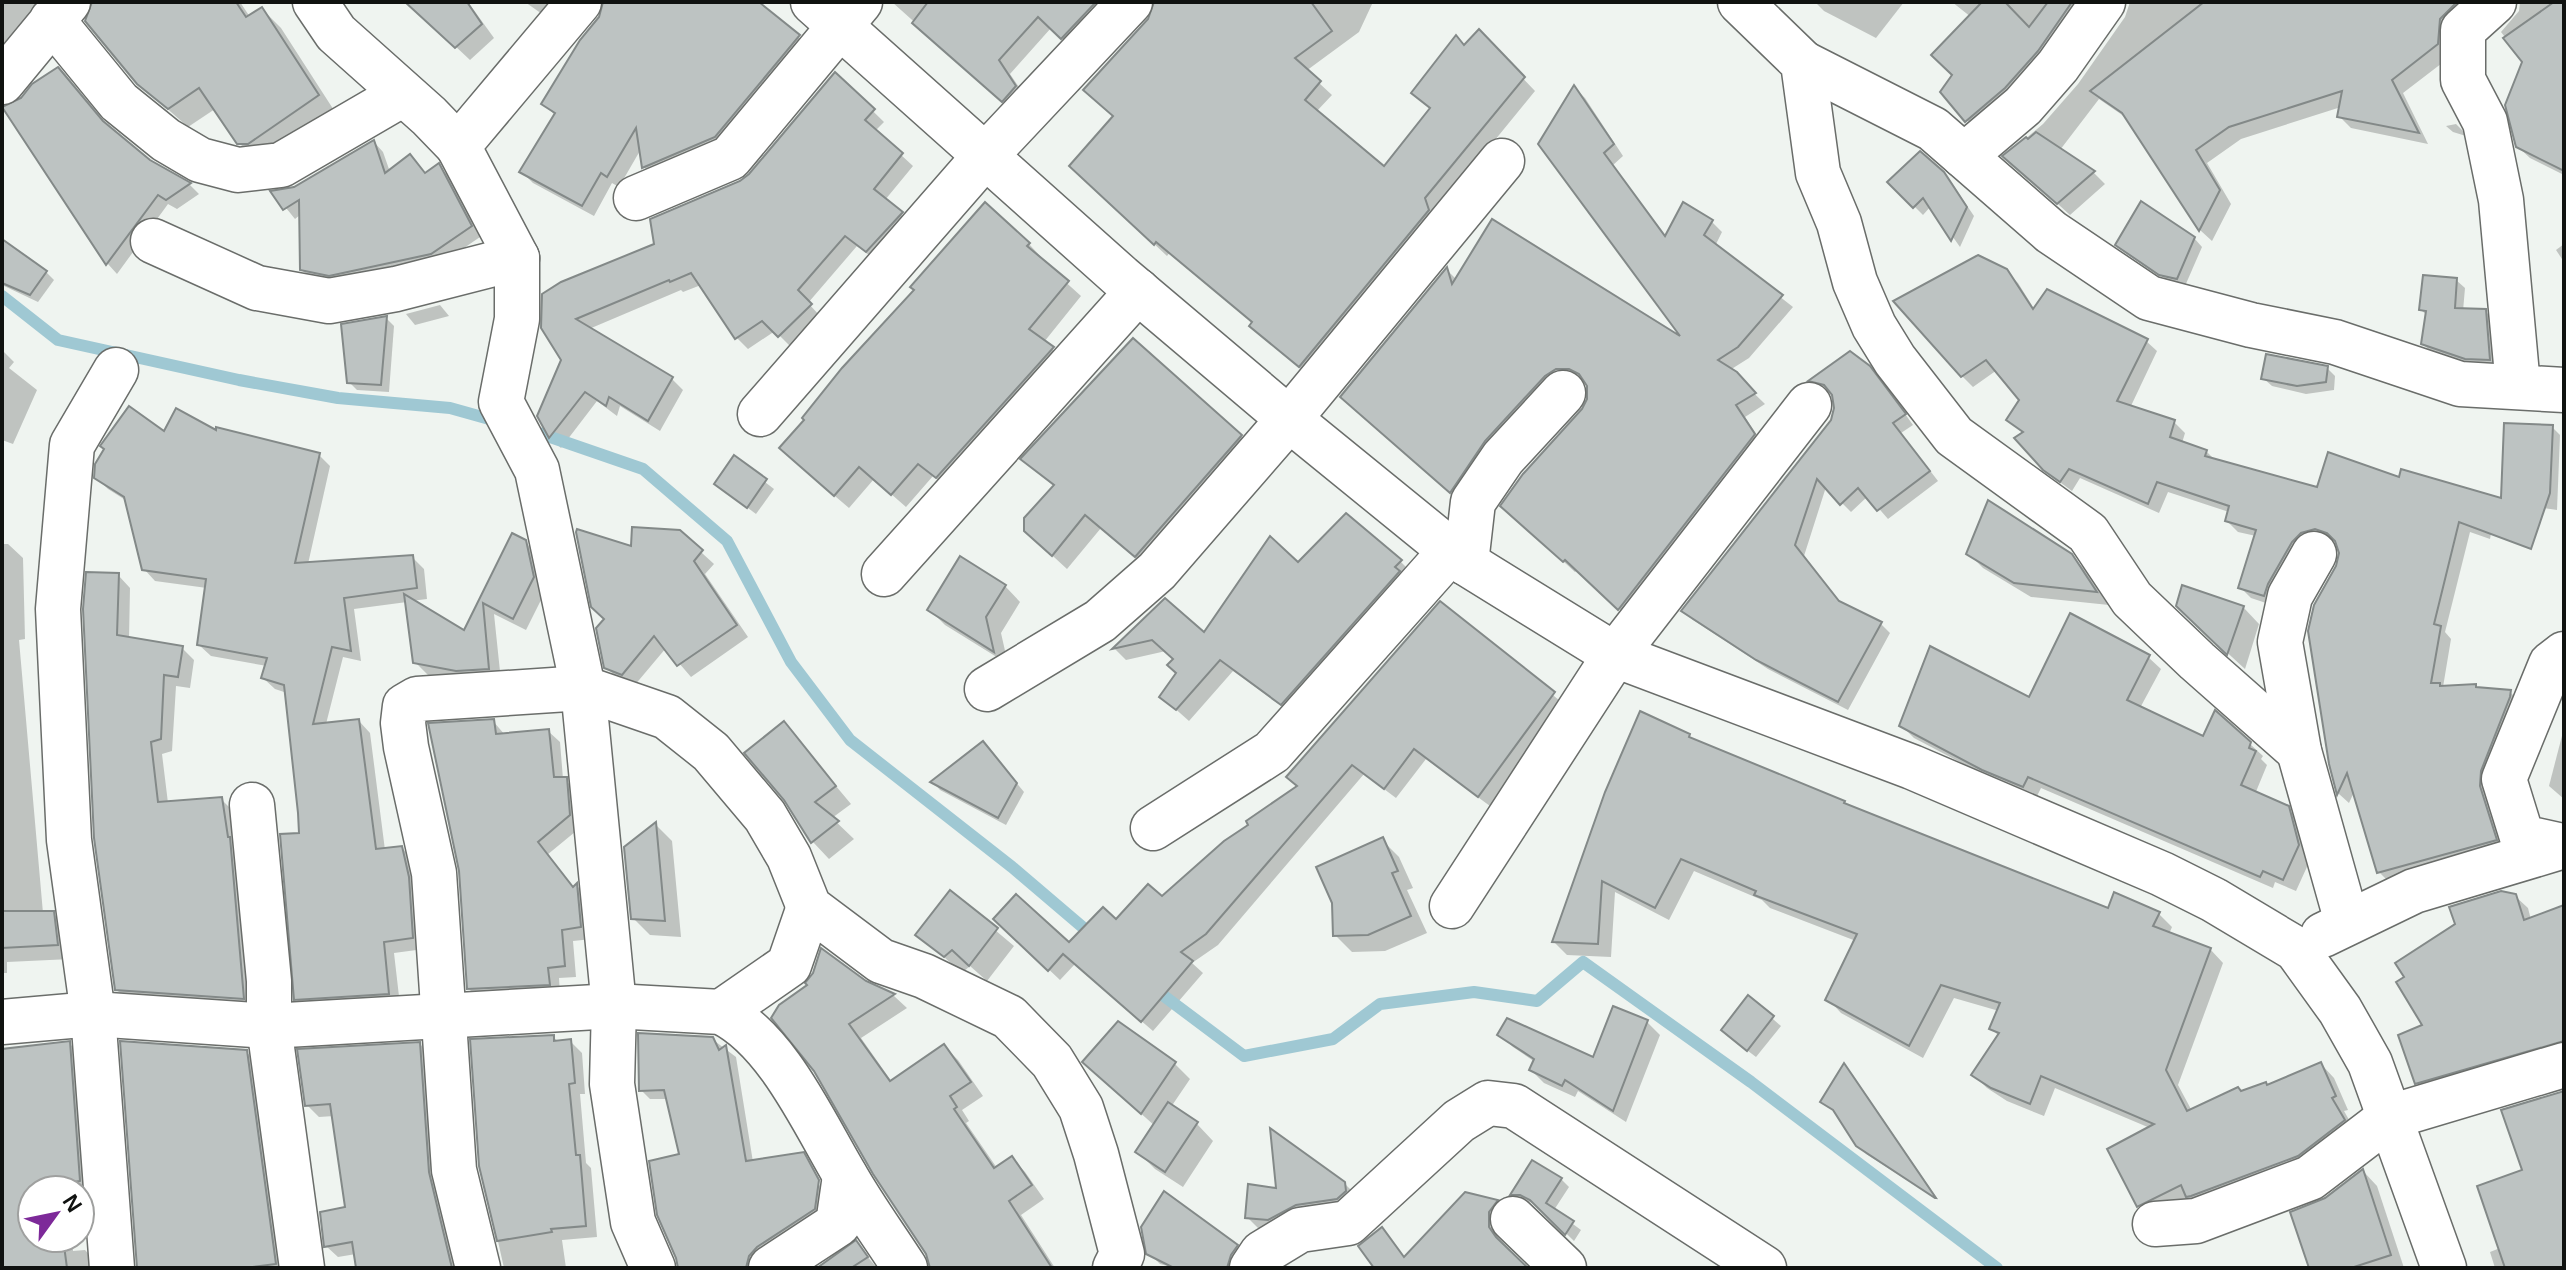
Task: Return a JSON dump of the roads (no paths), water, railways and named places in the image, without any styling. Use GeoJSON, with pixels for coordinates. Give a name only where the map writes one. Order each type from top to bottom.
{"type":"FeatureCollection","features":[{"type":"Feature","properties":{"kind":"street"},"geometry":{"type":"LineString","coordinates":[[458,146],[579,2]]}},
{"type":"Feature","properties":{"kind":"street"},"geometry":{"type":"LineString","coordinates":[[760,414],[985,156],[1130,2]]}},
{"type":"Feature","properties":{"kind":"street"},"geometry":{"type":"LineString","coordinates":[[1740,2],[1803,63],[1933,129],[2051,232],[2149,298],[2251,325],[2335,342],[2460,384],[2564,390]]}},
{"type":"Feature","properties":{"kind":"street"},"geometry":{"type":"LineString","coordinates":[[1964,156],[2023,106],[2058,66],[2103,2]]}},
{"type":"Feature","properties":{"kind":"street"},"geometry":{"type":"LineString","coordinates":[[2494,2],[2463,30],[2463,80],[2485,122],[2501,200],[2518,386]]}},
{"type":"Feature","properties":{"kind":"street"},"geometry":{"type":"LineString","coordinates":[[320,5],[336,33],[458,146],[517,258],[517,319],[501,402],[537,470],[583,688],[614,1006],[612,1084],[633,1222],[653,1268]]}},
{"type":"Feature","properties":{"kind":"street"},"geometry":{"type":"LineString","coordinates":[[636,198],[730,158],[838,10],[985,156],[1138,291],[1458,557],[1615,655],[1912,767],[2107,850],[2214,900],[2296,949],[2340,1010],[2370,1063],[2444,1268]]}},
{"type":"Feature","properties":{"kind":"street"},"geometry":{"type":"LineString","coordinates":[[2,82],[60,11],[119,102],[166,140],[200,160],[238,170],[281,165],[403,94]]}},
{"type":"Feature","properties":{"kind":"street"},"geometry":{"type":"LineString","coordinates":[[1803,63],[1818,173],[1829,195],[1855,282],[1874,326],[1895,360],[1954,436],[2088,533],[2132,599],[2299,751]]}},
{"type":"Feature","properties":{"kind":"street"},"geometry":{"type":"LineString","coordinates":[[987,689],[1100,621],[1157,571],[1289,419],[1502,161]]}},
{"type":"Feature","properties":{"kind":"street"},"geometry":{"type":"LineString","coordinates":[[153,241],[257,288],[329,301],[396,289],[517,258]]}},
{"type":"Feature","properties":{"kind":"street"},"geometry":{"type":"LineString","coordinates":[[884,574],[1138,291]]}},
{"type":"Feature","properties":{"kind":"street"},"geometry":{"type":"LineString","coordinates":[[112,1268],[93,1014],[69,840],[58,609],[72,445],[116,370]]}},
{"type":"Feature","properties":{"kind":"street"},"geometry":{"type":"LineString","coordinates":[[1153,828],[1272,752],[1458,557],[1473,502],[1503,458],[1563,393]]}},
{"type":"Feature","properties":{"kind":"street"},"geometry":{"type":"LineString","coordinates":[[1452,906],[1615,655],[1809,405]]}},
{"type":"Feature","properties":{"kind":"street"},"geometry":{"type":"LineString","coordinates":[[2314,554],[2290,596],[2280,642],[2299,751],[2347,922]]}},
{"type":"Feature","properties":{"kind":"street"},"geometry":{"type":"LineString","coordinates":[[2563,846],[2522,837],[2504,779],[2551,664],[2564,654]]}},
{"type":"Feature","properties":{"kind":"street"},"geometry":{"type":"LineString","coordinates":[[478,1268],[454,1170],[434,873],[406,747],[403,723],[405,706],[417,699],[583,688],[667,717],[711,752],[765,816],[789,857],[809,907],[881,961],[924,976],[1009,1017],[1052,1061],[1081,1108],[1096,1154],[1122,1254],[1115,1268]]}},
{"type":"Feature","properties":{"kind":"street"},"geometry":{"type":"LineString","coordinates":[[252,805],[269,981],[269,1026],[302,1268]]}},
{"type":"Feature","properties":{"kind":"street"},"geometry":{"type":"LineString","coordinates":[[2296,949],[2414,891],[2563,846]]}},
{"type":"Feature","properties":{"kind":"street"},"geometry":{"type":"LineString","coordinates":[[721,1012],[789,965],[809,907]]}},
{"type":"Feature","properties":{"kind":"street"},"geometry":{"type":"LineString","coordinates":[[2,1022],[93,1014],[269,1026],[614,1006],[721,1012],[734,1018],[759,1039],[817,1124],[845,1176],[905,1268]]}},
{"type":"Feature","properties":{"kind":"street"},"geometry":{"type":"LineString","coordinates":[[2155,1224],[2196,1221],[2310,1178],[2390,1117],[2564,1065]]}},
{"type":"Feature","properties":{"kind":"street"},"geometry":{"type":"LineString","coordinates":[[1263,1263],[1300,1230],[1348,1223],[1459,1121],[1488,1103],[1514,1106],[1764,1268]]}},
{"type":"Feature","properties":{"kind":"street"},"geometry":{"type":"LineString","coordinates":[[771,1268],[838,1224],[845,1176]]}},
{"type":"Feature","properties":{"kind":"street"},"geometry":{"type":"LineString","coordinates":[[1513,1219],[1564,1268]]}},
{"type":"Feature","properties":{"kind":"waterway"},"geometry":{"type":"LineString","coordinates":[[2,296],[58,340],[239,380],[338,398],[450,408],[500,422]]}},
{"type":"Feature","properties":{"kind":"waterway"},"geometry":{"type":"LineString","coordinates":[[530,430],[643,469],[727,541],[791,662],[850,740],[1012,867],[1093,936]]}},
{"type":"Feature","properties":{"kind":"waterway"},"geometry":{"type":"LineString","coordinates":[[1152,987],[1244,1056],[1333,1039],[1380,1004],[1474,992],[1537,1001],[1583,962],[1751,1082],[1997,1268]]}}]}
